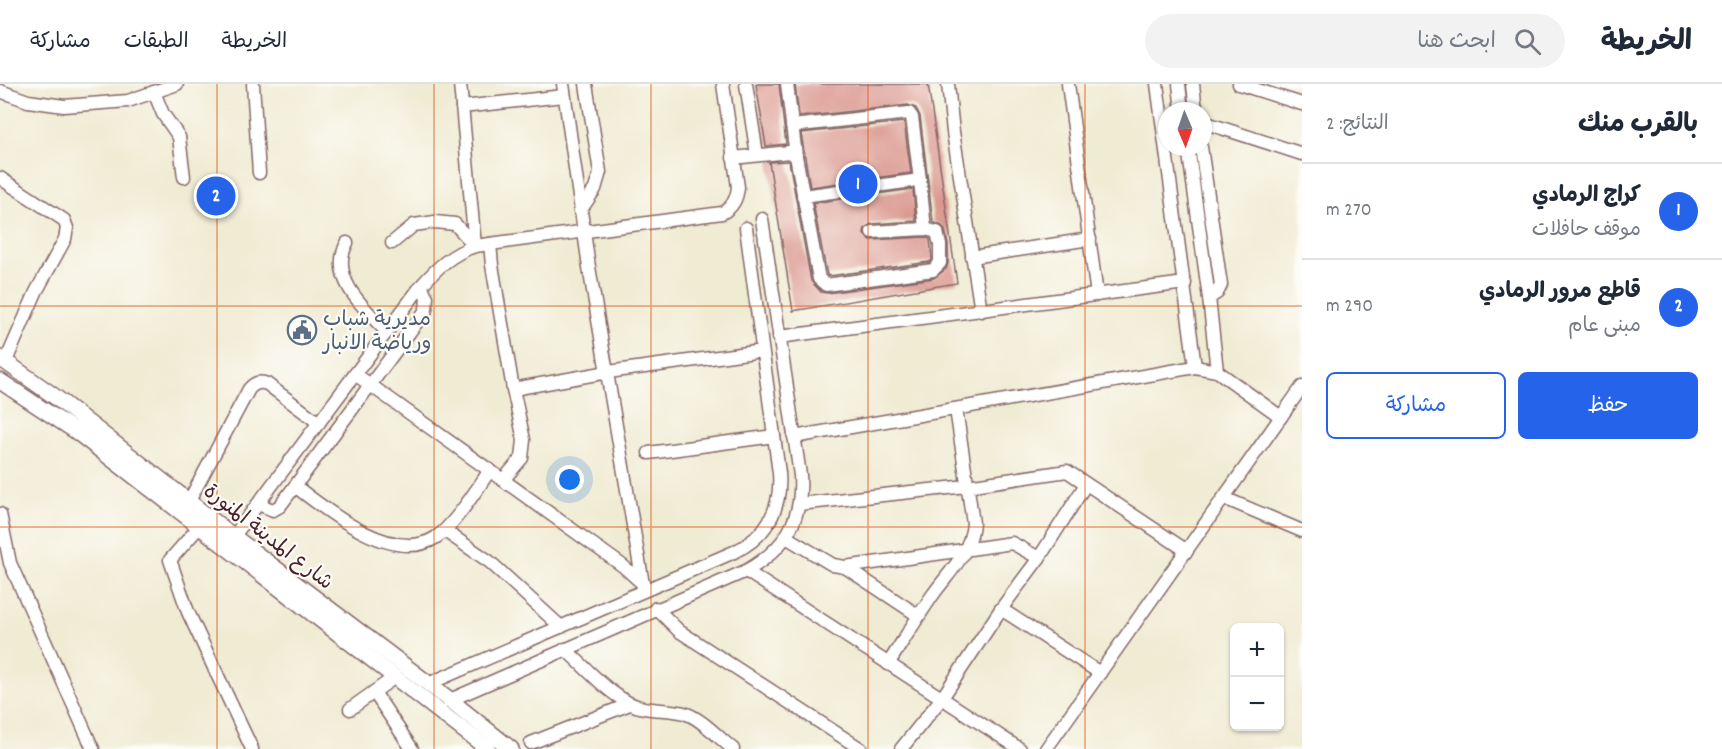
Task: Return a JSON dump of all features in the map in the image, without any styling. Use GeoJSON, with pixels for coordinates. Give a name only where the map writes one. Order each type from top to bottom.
{"type":"FeatureCollection","features":[{"type":"Feature","properties":{"kind":"main road","name":"شارع المدينة المنورة"},"geometry":{"type":"LineString","coordinates":[[3,360],[54,396],[189,501],[230,542],[394,677],[486,741],[511,749]]}},
{"type":"Feature","properties":{"kind":"main road","name":"شارع المدينة المنورة"},"geometry":{"type":"LineString","coordinates":[[0,381],[77,432],[199,527],[230,542],[450,700],[486,741]]}},
{"type":"Feature","properties":{"kind":"street"},"geometry":{"type":"LineString","coordinates":[[0,91],[28,101],[64,106],[128,101],[177,84]]}},
{"type":"Feature","properties":{"kind":"street"},"geometry":{"type":"LineString","coordinates":[[253,84],[259,173]]}},
{"type":"Feature","properties":{"kind":"street"},"geometry":{"type":"LineString","coordinates":[[460,84],[475,246]]}},
{"type":"Feature","properties":{"kind":"street"},"geometry":{"type":"LineString","coordinates":[[580,211],[595,189],[600,172],[586,84]]}},
{"type":"Feature","properties":{"kind":"street"},"geometry":{"type":"LineString","coordinates":[[230,542],[421,286],[443,262],[475,246],[722,213],[734,203],[738,193],[723,84]]}},
{"type":"Feature","properties":{"kind":"street"},"geometry":{"type":"LineString","coordinates":[[746,84],[757,155]]}},
{"type":"Feature","properties":{"kind":"street"},"geometry":{"type":"LineString","coordinates":[[787,84],[796,156],[819,279],[825,285],[933,270],[940,263],[938,234],[925,229],[872,232]]}},
{"type":"Feature","properties":{"kind":"street"},"geometry":{"type":"LineString","coordinates":[[948,84],[953,132],[981,311]]}},
{"type":"Feature","properties":{"kind":"street"},"geometry":{"type":"LineString","coordinates":[[1068,84],[1097,295]]}},
{"type":"Feature","properties":{"kind":"street"},"geometry":{"type":"LineString","coordinates":[[1156,84],[1158,102]]}},
{"type":"Feature","properties":{"kind":"street"},"geometry":{"type":"LineString","coordinates":[[1179,84],[1181,102]]}},
{"type":"Feature","properties":{"kind":"street"},"geometry":{"type":"LineString","coordinates":[[1193,84],[1195,102]]}},
{"type":"Feature","properties":{"kind":"street"},"geometry":{"type":"LineString","coordinates":[[1241,84],[1302,104]]}},
{"type":"Feature","properties":{"kind":"street"},"geometry":{"type":"LineString","coordinates":[[462,108],[564,90],[583,232],[645,586]]}},
{"type":"Feature","properties":{"kind":"street"},"geometry":{"type":"LineString","coordinates":[[154,92],[163,114],[178,137],[184,177]]}},
{"type":"Feature","properties":{"kind":"street"},"geometry":{"type":"LineString","coordinates":[[792,126],[909,113],[912,117],[925,229]]}},
{"type":"Feature","properties":{"kind":"street"},"geometry":{"type":"LineString","coordinates":[[1212,125],[1302,154]]}},
{"type":"Feature","properties":{"kind":"street"},"geometry":{"type":"LineString","coordinates":[[733,158],[789,152],[796,156]]}},
{"type":"Feature","properties":{"kind":"street"},"geometry":{"type":"LineString","coordinates":[[1166,156],[1195,367]]}},
{"type":"Feature","properties":{"kind":"street"},"geometry":{"type":"LineString","coordinates":[[1189,156],[1217,371]]}},
{"type":"Feature","properties":{"kind":"street"},"geometry":{"type":"LineString","coordinates":[[1203,156],[1221,281],[1219,291],[1209,298]]}},
{"type":"Feature","properties":{"kind":"street"},"geometry":{"type":"LineString","coordinates":[[0,178],[64,220],[67,228],[65,239],[3,360]]}},
{"type":"Feature","properties":{"kind":"street"},"geometry":{"type":"LineString","coordinates":[[803,196],[920,180]]}},
{"type":"Feature","properties":{"kind":"street"},"geometry":{"type":"LineString","coordinates":[[450,700],[656,608],[746,571],[768,557],[786,537],[794,521],[801,489],[762,219]]}},
{"type":"Feature","properties":{"kind":"street"},"geometry":{"type":"LineString","coordinates":[[392,243],[414,225],[435,222],[455,224],[475,246]]}},
{"type":"Feature","properties":{"kind":"street"},"geometry":{"type":"LineString","coordinates":[[428,684],[591,614],[645,586],[740,549],[759,537],[771,518],[779,497],[779,473],[746,228]]}},
{"type":"Feature","properties":{"kind":"street"},"geometry":{"type":"LineString","coordinates":[[972,257],[1090,239]]}},
{"type":"Feature","properties":{"kind":"street"},"geometry":{"type":"LineString","coordinates":[[347,243],[342,251],[343,274],[351,293],[387,332]]}},
{"type":"Feature","properties":{"kind":"street"},"geometry":{"type":"LineString","coordinates":[[490,244],[513,389],[524,440],[522,458],[503,480]]}},
{"type":"Feature","properties":{"kind":"street"},"geometry":{"type":"LineString","coordinates":[[779,337],[1185,283]]}},
{"type":"Feature","properties":{"kind":"street"},"geometry":{"type":"LineString","coordinates":[[258,504],[271,509],[278,508],[371,385],[426,310],[428,297],[421,286]]}},
{"type":"Feature","properties":{"kind":"street"},"geometry":{"type":"LineString","coordinates":[[513,389],[608,372],[762,351]]}},
{"type":"Feature","properties":{"kind":"street"},"geometry":{"type":"LineString","coordinates":[[794,437],[1195,367],[1217,371],[1281,417]]}},
{"type":"Feature","properties":{"kind":"street"},"geometry":{"type":"LineString","coordinates":[[355,374],[623,566],[645,586]]}},
{"type":"Feature","properties":{"kind":"street"},"geometry":{"type":"LineString","coordinates":[[189,501],[253,384],[260,382],[267,384],[319,423]]}},
{"type":"Feature","properties":{"kind":"street"},"geometry":{"type":"LineString","coordinates":[[1046,749],[1302,387]]}},
{"type":"Feature","properties":{"kind":"street"},"geometry":{"type":"LineString","coordinates":[[888,664],[966,549],[972,535],[973,523],[956,409]]}},
{"type":"Feature","properties":{"kind":"street"},"geometry":{"type":"LineString","coordinates":[[649,453],[774,436]]}},
{"type":"Feature","properties":{"kind":"street"},"geometry":{"type":"LineString","coordinates":[[295,486],[344,521],[396,545],[409,546],[435,539],[445,531],[490,470]]}},
{"type":"Feature","properties":{"kind":"street"},"geometry":{"type":"LineString","coordinates":[[799,504],[967,486],[1067,471],[1187,550]]}},
{"type":"Feature","properties":{"kind":"street"},"geometry":{"type":"LineString","coordinates":[[902,749],[942,698],[980,637],[1039,558],[1086,484]]}},
{"type":"Feature","properties":{"kind":"street"},"geometry":{"type":"LineString","coordinates":[[1224,498],[1302,531]]}},
{"type":"Feature","properties":{"kind":"street"},"geometry":{"type":"LineString","coordinates":[[0,514],[5,564],[93,749]]}},
{"type":"Feature","properties":{"kind":"street"},"geometry":{"type":"LineString","coordinates":[[199,527],[170,560],[188,612],[252,749]]}},
{"type":"Feature","properties":{"kind":"street"},"geometry":{"type":"LineString","coordinates":[[445,531],[496,567],[561,627]]}},
{"type":"Feature","properties":{"kind":"street"},"geometry":{"type":"LineString","coordinates":[[786,537],[833,565],[845,567],[1012,543],[1039,558]]}},
{"type":"Feature","properties":{"kind":"street"},"geometry":{"type":"LineString","coordinates":[[845,567],[919,616]]}},
{"type":"Feature","properties":{"kind":"street"},"geometry":{"type":"LineString","coordinates":[[746,571],[1020,749]]}},
{"type":"Feature","properties":{"kind":"street"},"geometry":{"type":"LineString","coordinates":[[656,608],[679,631],[861,749]]}},
{"type":"Feature","properties":{"kind":"street"},"geometry":{"type":"LineString","coordinates":[[1001,609],[1100,673]]}},
{"type":"Feature","properties":{"kind":"street"},"geometry":{"type":"LineString","coordinates":[[591,614],[603,633]]}},
{"type":"Feature","properties":{"kind":"street"},"geometry":{"type":"LineString","coordinates":[[565,649],[620,698],[630,704],[641,708],[685,713],[694,717],[733,749]]}},
{"type":"Feature","properties":{"kind":"street"},"geometry":{"type":"LineString","coordinates":[[350,710],[394,677]]}},
{"type":"Feature","properties":{"kind":"street"},"geometry":{"type":"LineString","coordinates":[[374,692],[412,749]]}},
{"type":"Feature","properties":{"kind":"street"},"geometry":{"type":"LineString","coordinates":[[531,743],[630,704]]}},
{"type":"Feature","properties":{"kind":"building"},"geometry":{"type":"Polygon","coordinates":[[[756,84],[779,84],[786,144],[766,146],[756,84]]]}},
{"type":"Feature","properties":{"kind":"building"},"geometry":{"type":"Polygon","coordinates":[[[795,84],[928,84],[957,283],[793,311],[769,162],[789,161],[811,281],[821,292],[934,278],[946,269],[948,263],[945,230],[933,222],[920,116],[916,108],[908,105],[799,117],[795,84]]]}},
{"type":"Feature","properties":{"kind":"building"},"geometry":{"type":"Polygon","coordinates":[[[904,122],[911,173],[810,187],[801,133],[904,122]]]}},
{"type":"Feature","properties":{"kind":"building"},"geometry":{"type":"Polygon","coordinates":[[[913,189],[916,221],[871,224],[865,228],[864,233],[868,239],[872,240],[924,237],[930,239],[932,260],[827,275],[813,203],[913,189]]]}},
{"type":"Feature","properties":{"kind":"place","name":"كراج الرمادي"},"geometry":{"type":"Point","coordinates":[858,184]}},
{"type":"Feature","properties":{"kind":"place","name":"قاطع مرور الرمادي"},"geometry":{"type":"Point","coordinates":[216,196]}},
{"type":"Feature","properties":{"kind":"place","name":"مديرية شباب ورياضة الانبار"},"geometry":{"type":"Point","coordinates":[302,330]}}]}
